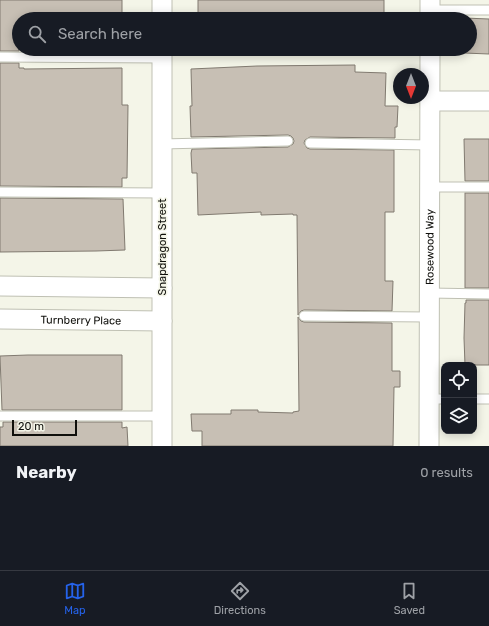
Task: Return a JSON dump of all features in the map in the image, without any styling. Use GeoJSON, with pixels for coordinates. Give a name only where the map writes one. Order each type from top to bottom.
{"type":"FeatureCollection","features":[{"type":"Feature","properties":{"kind":"street"},"geometry":{"type":"LineString","coordinates":[[162,0],[162,12]]}},
{"type":"Feature","properties":{"kind":"street","name":"Snapdragon Street"},"geometry":{"type":"LineString","coordinates":[[162,56],[162,446]]}},
{"type":"Feature","properties":{"kind":"street","name":"Rosewood Way"},"geometry":{"type":"LineString","coordinates":[[428,446],[436,399],[429,317],[430,56]]}},
{"type":"Feature","properties":{"kind":"street"},"geometry":{"type":"LineString","coordinates":[[430,101],[489,101]]}},
{"type":"Feature","properties":{"kind":"street"},"geometry":{"type":"LineString","coordinates":[[0,286],[162,288]]}},
{"type":"Feature","properties":{"kind":"street","name":"Turnberry Place"},"geometry":{"type":"LineString","coordinates":[[0,319],[162,321]]}},
{"type":"Feature","properties":{"kind":"lane"},"geometry":{"type":"LineString","coordinates":[[430,10],[489,10]]}},
{"type":"Feature","properties":{"kind":"lane"},"geometry":{"type":"LineString","coordinates":[[0,57],[54,56]]}},
{"type":"Feature","properties":{"kind":"lane"},"geometry":{"type":"LineString","coordinates":[[162,144],[288,141]]}},
{"type":"Feature","properties":{"kind":"lane"},"geometry":{"type":"LineString","coordinates":[[310,143],[430,145]]}},
{"type":"Feature","properties":{"kind":"lane"},"geometry":{"type":"LineString","coordinates":[[430,187],[489,187]]}},
{"type":"Feature","properties":{"kind":"lane"},"geometry":{"type":"LineString","coordinates":[[0,192],[162,193]]}},
{"type":"Feature","properties":{"kind":"lane"},"geometry":{"type":"LineString","coordinates":[[429,293],[489,294]]}},
{"type":"Feature","properties":{"kind":"lane"},"geometry":{"type":"LineString","coordinates":[[304,316],[429,317]]}},
{"type":"Feature","properties":{"kind":"lane"},"geometry":{"type":"LineString","coordinates":[[477,399],[489,399]]}},
{"type":"Feature","properties":{"kind":"lane"},"geometry":{"type":"LineString","coordinates":[[0,416],[162,416]]}},
{"type":"Feature","properties":{"kind":"building"},"geometry":{"type":"Polygon","coordinates":[[[0,0],[122,0],[122,12],[12,12],[12,51],[0,51],[0,0]]]}},
{"type":"Feature","properties":{"kind":"building"},"geometry":{"type":"Polygon","coordinates":[[[198,0],[384,0],[384,12],[198,12],[198,0]]]}},
{"type":"Feature","properties":{"kind":"building"},"geometry":{"type":"Polygon","coordinates":[[[477,19],[489,19],[489,54],[477,54],[477,19]]]}},
{"type":"Feature","properties":{"kind":"building"},"geometry":{"type":"Polygon","coordinates":[[[0,63],[19,63],[19,68],[24,69],[122,68],[122,105],[128,105],[127,178],[122,178],[122,187],[0,186],[0,63]]]}},
{"type":"Feature","properties":{"kind":"building"},"geometry":{"type":"Polygon","coordinates":[[[355,65],[355,72],[386,73],[385,106],[398,106],[395,138],[310,137],[305,140],[304,143],[307,148],[310,149],[394,150],[394,212],[385,212],[385,281],[393,281],[392,311],[304,310],[298,315],[297,215],[261,215],[261,212],[198,215],[197,173],[192,173],[191,153],[192,149],[288,147],[293,144],[293,138],[288,135],[191,137],[191,69],[257,66],[355,65]]]}},
{"type":"Feature","properties":{"kind":"building"},"geometry":{"type":"Polygon","coordinates":[[[464,139],[489,139],[489,181],[465,181],[464,139]]]}},
{"type":"Feature","properties":{"kind":"building"},"geometry":{"type":"Polygon","coordinates":[[[465,193],[489,193],[489,288],[465,288],[465,193]]]}},
{"type":"Feature","properties":{"kind":"building"},"geometry":{"type":"Polygon","coordinates":[[[0,198],[123,199],[125,250],[0,252],[0,198]]]}},
{"type":"Feature","properties":{"kind":"building"},"geometry":{"type":"Polygon","coordinates":[[[466,300],[489,300],[489,365],[477,365],[477,362],[465,362],[464,338],[466,300]]]}},
{"type":"Feature","properties":{"kind":"building"},"geometry":{"type":"Polygon","coordinates":[[[298,317],[304,322],[392,323],[392,371],[400,371],[400,387],[394,387],[393,446],[202,446],[202,431],[192,431],[191,414],[231,414],[231,410],[258,410],[258,412],[293,413],[299,411],[298,317]]]}},
{"type":"Feature","properties":{"kind":"building"},"geometry":{"type":"Polygon","coordinates":[[[122,355],[122,410],[2,410],[0,356],[122,355]]]}},
{"type":"Feature","properties":{"kind":"building"},"geometry":{"type":"Polygon","coordinates":[[[3,422],[122,422],[122,428],[127,427],[128,446],[0,446],[0,427],[3,427],[3,422]]]}}]}
